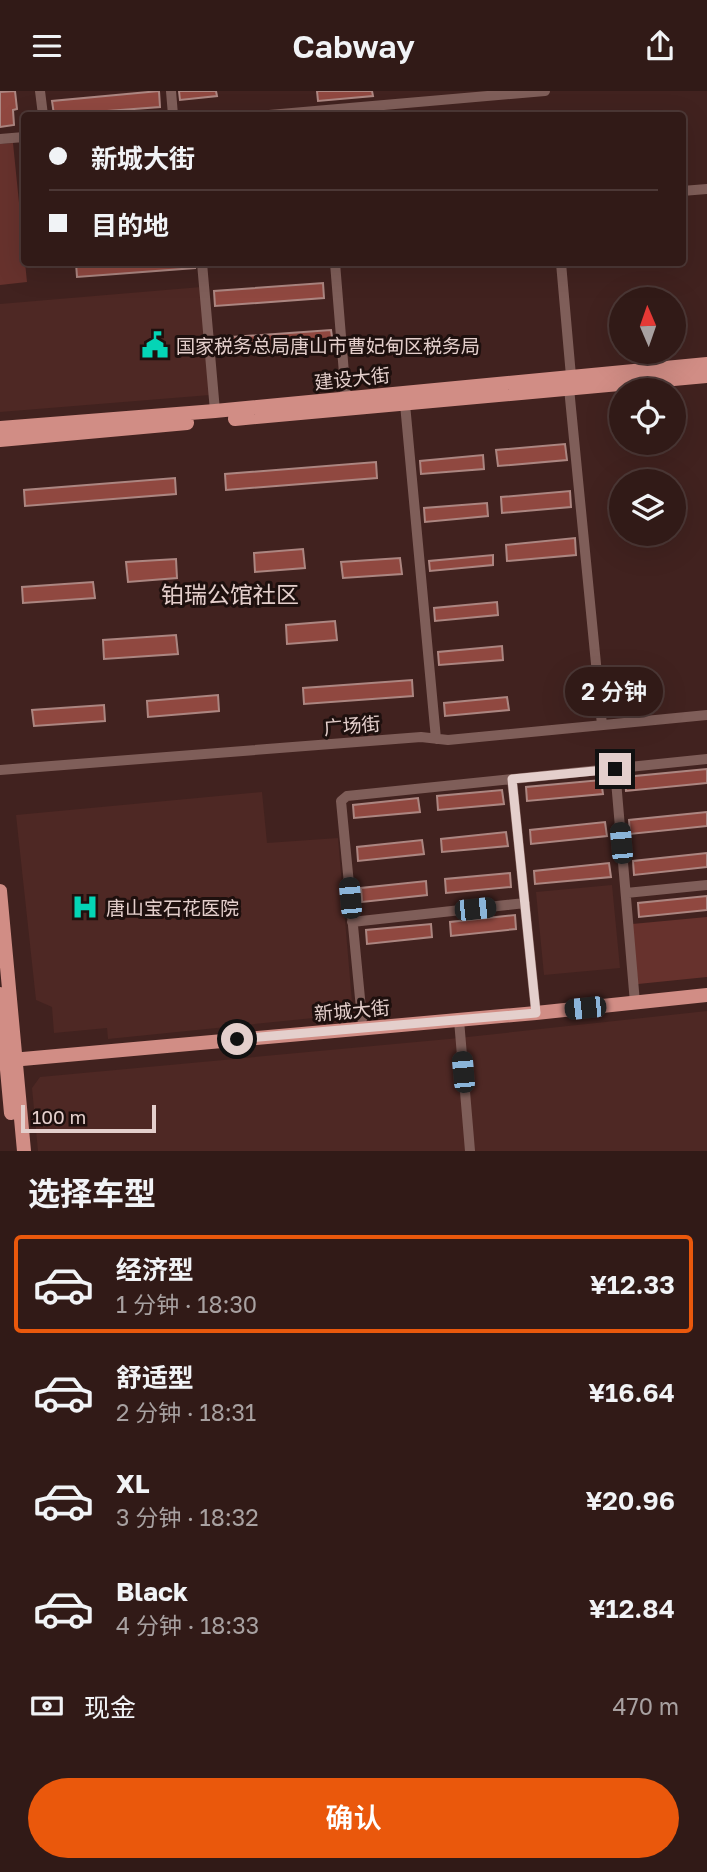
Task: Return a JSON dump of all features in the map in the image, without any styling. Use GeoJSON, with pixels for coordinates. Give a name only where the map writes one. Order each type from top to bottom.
{"type":"FeatureCollection","features":[{"type":"Feature","properties":{"kind":"main road","name":"建设大街"},"geometry":{"type":"LineString","coordinates":[[0,440],[405,404],[707,364]]}},
{"type":"Feature","properties":{"kind":"main road","name":"建设大街"},"geometry":{"type":"LineString","coordinates":[[0,428],[346,398],[570,382],[707,376]]}},
{"type":"Feature","properties":{"kind":"main road"},"geometry":{"type":"LineString","coordinates":[[0,891],[7,1060],[24,1151]]}},
{"type":"Feature","properties":{"kind":"main road"},"geometry":{"type":"LineString","coordinates":[[0,993],[15,1151]]}},
{"type":"Feature","properties":{"kind":"main road","name":"新城大街"},"geometry":{"type":"LineString","coordinates":[[7,1060],[536,1013],[707,995]]}},
{"type":"Feature","properties":{"kind":"street"},"geometry":{"type":"LineString","coordinates":[[40,91],[43,112]]}},
{"type":"Feature","properties":{"kind":"street"},"geometry":{"type":"LineString","coordinates":[[171,91],[173,112]]}},
{"type":"Feature","properties":{"kind":"street"},"geometry":{"type":"LineString","coordinates":[[329,112],[436,96],[545,91]]}},
{"type":"Feature","properties":{"kind":"street"},"geometry":{"type":"LineString","coordinates":[[0,139],[21,137]]}},
{"type":"Feature","properties":{"kind":"street"},"geometry":{"type":"LineString","coordinates":[[686,191],[707,189]]}},
{"type":"Feature","properties":{"kind":"street"},"geometry":{"type":"LineString","coordinates":[[202,266],[215,411]]}},
{"type":"Feature","properties":{"kind":"street"},"geometry":{"type":"LineString","coordinates":[[335,266],[346,398]]}},
{"type":"Feature","properties":{"kind":"street"},"geometry":{"type":"LineString","coordinates":[[561,266],[601,725]]}},
{"type":"Feature","properties":{"kind":"street"},"geometry":{"type":"LineString","coordinates":[[405,404],[436,739]]}},
{"type":"Feature","properties":{"kind":"street","name":"广场街"},"geometry":{"type":"LineString","coordinates":[[0,770],[421,737],[448,740],[707,715]]}},
{"type":"Feature","properties":{"kind":"street"},"geometry":{"type":"LineString","coordinates":[[362,1019],[341,801],[346,796],[707,759]]}},
{"type":"Feature","properties":{"kind":"street"},"geometry":{"type":"LineString","coordinates":[[615,769],[635,1003]]}},
{"type":"Feature","properties":{"kind":"street"},"geometry":{"type":"LineString","coordinates":[[512,779],[536,1013]]}},
{"type":"Feature","properties":{"kind":"street"},"geometry":{"type":"LineString","coordinates":[[626,893],[707,885]]}},
{"type":"Feature","properties":{"kind":"street"},"geometry":{"type":"LineString","coordinates":[[352,922],[525,903]]}},
{"type":"Feature","properties":{"kind":"street"},"geometry":{"type":"LineString","coordinates":[[459,1020],[470,1151]]}},
{"type":"Feature","properties":{"kind":"shaded area"},"geometry":{"type":"Polygon","coordinates":[[[13,143],[21,222],[21,266],[25,266],[27,282],[0,285],[0,144],[13,143]]]}},
{"type":"Feature","properties":{"kind":"shaded area"},"geometry":{"type":"Polygon","coordinates":[[[201,287],[210,395],[0,412],[0,304],[201,287]]]}},
{"type":"Feature","properties":{"kind":"shaded area"},"geometry":{"type":"Polygon","coordinates":[[[262,792],[267,843],[338,838],[353,1014],[108,1039],[107,1028],[54,1033],[52,1007],[36,1000],[16,815],[262,792]]]}},
{"type":"Feature","properties":{"kind":"shaded area"},"geometry":{"type":"Polygon","coordinates":[[[612,885],[620,968],[544,975],[536,892],[612,885]]]}},
{"type":"Feature","properties":{"kind":"shaded area"},"geometry":{"type":"Polygon","coordinates":[[[707,917],[707,977],[638,984],[632,924],[707,917]]]}},
{"type":"Feature","properties":{"kind":"shaded area"},"geometry":{"type":"Polygon","coordinates":[[[707,1011],[707,1151],[38,1151],[32,1088],[40,1077],[449,1039],[707,1011]]]}},
{"type":"Feature","properties":{"kind":"building"},"geometry":{"type":"Polygon","coordinates":[[[15,91],[17,109],[13,110],[14,125],[0,127],[0,92],[15,91]]]}},
{"type":"Feature","properties":{"kind":"building"},"geometry":{"type":"Polygon","coordinates":[[[159,91],[160,107],[54,112],[52,101],[159,91]]]}},
{"type":"Feature","properties":{"kind":"building"},"geometry":{"type":"Polygon","coordinates":[[[179,91],[216,91],[217,96],[180,100],[179,91]]]}},
{"type":"Feature","properties":{"kind":"building"},"geometry":{"type":"Polygon","coordinates":[[[317,91],[372,91],[373,96],[318,101],[317,91]]]}},
{"type":"Feature","properties":{"kind":"building"},"geometry":{"type":"Polygon","coordinates":[[[76,266],[195,268],[77,277],[76,266]]]}},
{"type":"Feature","properties":{"kind":"building"},"geometry":{"type":"Polygon","coordinates":[[[323,283],[324,298],[215,306],[214,291],[323,283]]]}},
{"type":"Feature","properties":{"kind":"building"},"geometry":{"type":"Polygon","coordinates":[[[331,330],[333,344],[218,353],[217,338],[331,330]]]}},
{"type":"Feature","properties":{"kind":"building"},"geometry":{"type":"Polygon","coordinates":[[[565,444],[567,460],[498,466],[496,450],[565,444]]]}},
{"type":"Feature","properties":{"kind":"building"},"geometry":{"type":"Polygon","coordinates":[[[483,455],[484,469],[421,474],[420,461],[483,455]]]}},
{"type":"Feature","properties":{"kind":"building"},"geometry":{"type":"Polygon","coordinates":[[[376,462],[377,478],[226,490],[225,474],[376,462]]]}},
{"type":"Feature","properties":{"kind":"building"},"geometry":{"type":"Polygon","coordinates":[[[175,478],[176,494],[25,506],[24,490],[175,478]]]}},
{"type":"Feature","properties":{"kind":"building"},"geometry":{"type":"Polygon","coordinates":[[[570,491],[571,507],[502,513],[501,497],[570,491]]]}},
{"type":"Feature","properties":{"kind":"building"},"geometry":{"type":"Polygon","coordinates":[[[487,503],[488,516],[425,522],[424,508],[487,503]]]}},
{"type":"Feature","properties":{"kind":"building"},"geometry":{"type":"Polygon","coordinates":[[[575,538],[576,555],[507,561],[506,545],[575,538]]]}},
{"type":"Feature","properties":{"kind":"building"},"geometry":{"type":"Polygon","coordinates":[[[303,549],[305,568],[255,572],[254,553],[303,549]]]}},
{"type":"Feature","properties":{"kind":"building"},"geometry":{"type":"Polygon","coordinates":[[[493,555],[493,565],[430,571],[429,561],[493,555]]]}},
{"type":"Feature","properties":{"kind":"building"},"geometry":{"type":"Polygon","coordinates":[[[400,558],[402,574],[343,578],[341,562],[400,558]]]}},
{"type":"Feature","properties":{"kind":"building"},"geometry":{"type":"Polygon","coordinates":[[[176,559],[177,578],[128,582],[126,562],[176,559]]]}},
{"type":"Feature","properties":{"kind":"building"},"geometry":{"type":"Polygon","coordinates":[[[93,582],[95,598],[23,603],[22,587],[93,582]]]}},
{"type":"Feature","properties":{"kind":"building"},"geometry":{"type":"Polygon","coordinates":[[[497,602],[498,615],[435,621],[434,608],[497,602]]]}},
{"type":"Feature","properties":{"kind":"building"},"geometry":{"type":"Polygon","coordinates":[[[335,621],[337,640],[287,644],[286,625],[335,621]]]}},
{"type":"Feature","properties":{"kind":"building"},"geometry":{"type":"Polygon","coordinates":[[[176,635],[178,654],[104,659],[103,640],[176,635]]]}},
{"type":"Feature","properties":{"kind":"building"},"geometry":{"type":"Polygon","coordinates":[[[502,646],[503,660],[439,665],[438,652],[502,646]]]}},
{"type":"Feature","properties":{"kind":"building"},"geometry":{"type":"Polygon","coordinates":[[[412,680],[413,696],[304,704],[303,688],[412,680]]]}},
{"type":"Feature","properties":{"kind":"building"},"geometry":{"type":"Polygon","coordinates":[[[218,695],[219,711],[148,717],[147,701],[218,695]]]}},
{"type":"Feature","properties":{"kind":"building"},"geometry":{"type":"Polygon","coordinates":[[[507,697],[509,710],[445,716],[444,703],[507,697]]]}},
{"type":"Feature","properties":{"kind":"building"},"geometry":{"type":"Polygon","coordinates":[[[104,705],[105,721],[34,726],[32,710],[104,705]]]}},
{"type":"Feature","properties":{"kind":"building"},"geometry":{"type":"Polygon","coordinates":[[[707,769],[707,783],[626,791],[625,777],[707,769]]]}},
{"type":"Feature","properties":{"kind":"building"},"geometry":{"type":"Polygon","coordinates":[[[601,780],[603,794],[527,801],[526,787],[601,780]]]}},
{"type":"Feature","properties":{"kind":"building"},"geometry":{"type":"Polygon","coordinates":[[[502,790],[504,804],[438,810],[437,796],[502,790]]]}},
{"type":"Feature","properties":{"kind":"building"},"geometry":{"type":"Polygon","coordinates":[[[418,798],[420,812],[354,818],[353,805],[418,798]]]}},
{"type":"Feature","properties":{"kind":"building"},"geometry":{"type":"Polygon","coordinates":[[[707,812],[707,826],[630,834],[629,820],[707,812]]]}},
{"type":"Feature","properties":{"kind":"building"},"geometry":{"type":"Polygon","coordinates":[[[605,822],[607,836],[531,844],[530,830],[605,822]]]}},
{"type":"Feature","properties":{"kind":"building"},"geometry":{"type":"Polygon","coordinates":[[[506,832],[508,846],[442,852],[441,839],[506,832]]]}},
{"type":"Feature","properties":{"kind":"building"},"geometry":{"type":"Polygon","coordinates":[[[422,840],[424,854],[358,861],[357,847],[422,840]]]}},
{"type":"Feature","properties":{"kind":"building"},"geometry":{"type":"Polygon","coordinates":[[[707,853],[707,867],[634,875],[633,861],[707,853]]]}},
{"type":"Feature","properties":{"kind":"building"},"geometry":{"type":"Polygon","coordinates":[[[609,863],[611,877],[535,884],[534,871],[609,863]]]}},
{"type":"Feature","properties":{"kind":"building"},"geometry":{"type":"Polygon","coordinates":[[[510,873],[511,887],[446,893],[445,879],[510,873]]]}},
{"type":"Feature","properties":{"kind":"building"},"geometry":{"type":"Polygon","coordinates":[[[426,881],[427,895],[362,902],[361,888],[426,881]]]}},
{"type":"Feature","properties":{"kind":"building"},"geometry":{"type":"Polygon","coordinates":[[[707,896],[707,910],[639,917],[638,903],[707,896]]]}},
{"type":"Feature","properties":{"kind":"building"},"geometry":{"type":"Polygon","coordinates":[[[515,915],[516,929],[451,936],[450,922],[515,915]]]}},
{"type":"Feature","properties":{"kind":"building"},"geometry":{"type":"Polygon","coordinates":[[[431,924],[432,937],[367,944],[366,930],[431,924]]]}},
{"type":"Feature","properties":{"kind":"place","name":"国家税务总局唐山市曹妃甸区税务局"},"geometry":{"type":"Point","coordinates":[155,345]}},
{"type":"Feature","properties":{"kind":"place","name":"唐山宝石花医院"},"geometry":{"type":"Point","coordinates":[85,907]}},
{"type":"Feature","properties":{"kind":"district","name":"铂瑞公馆社区"},"geometry":{"type":"Point","coordinates":[230,594]}},
{"type":"Feature","properties":{"kind":"route"},"geometry":{"type":"LineString","coordinates":[[237,1039],[536,1013],[512,779],[615,769]]}}]}
